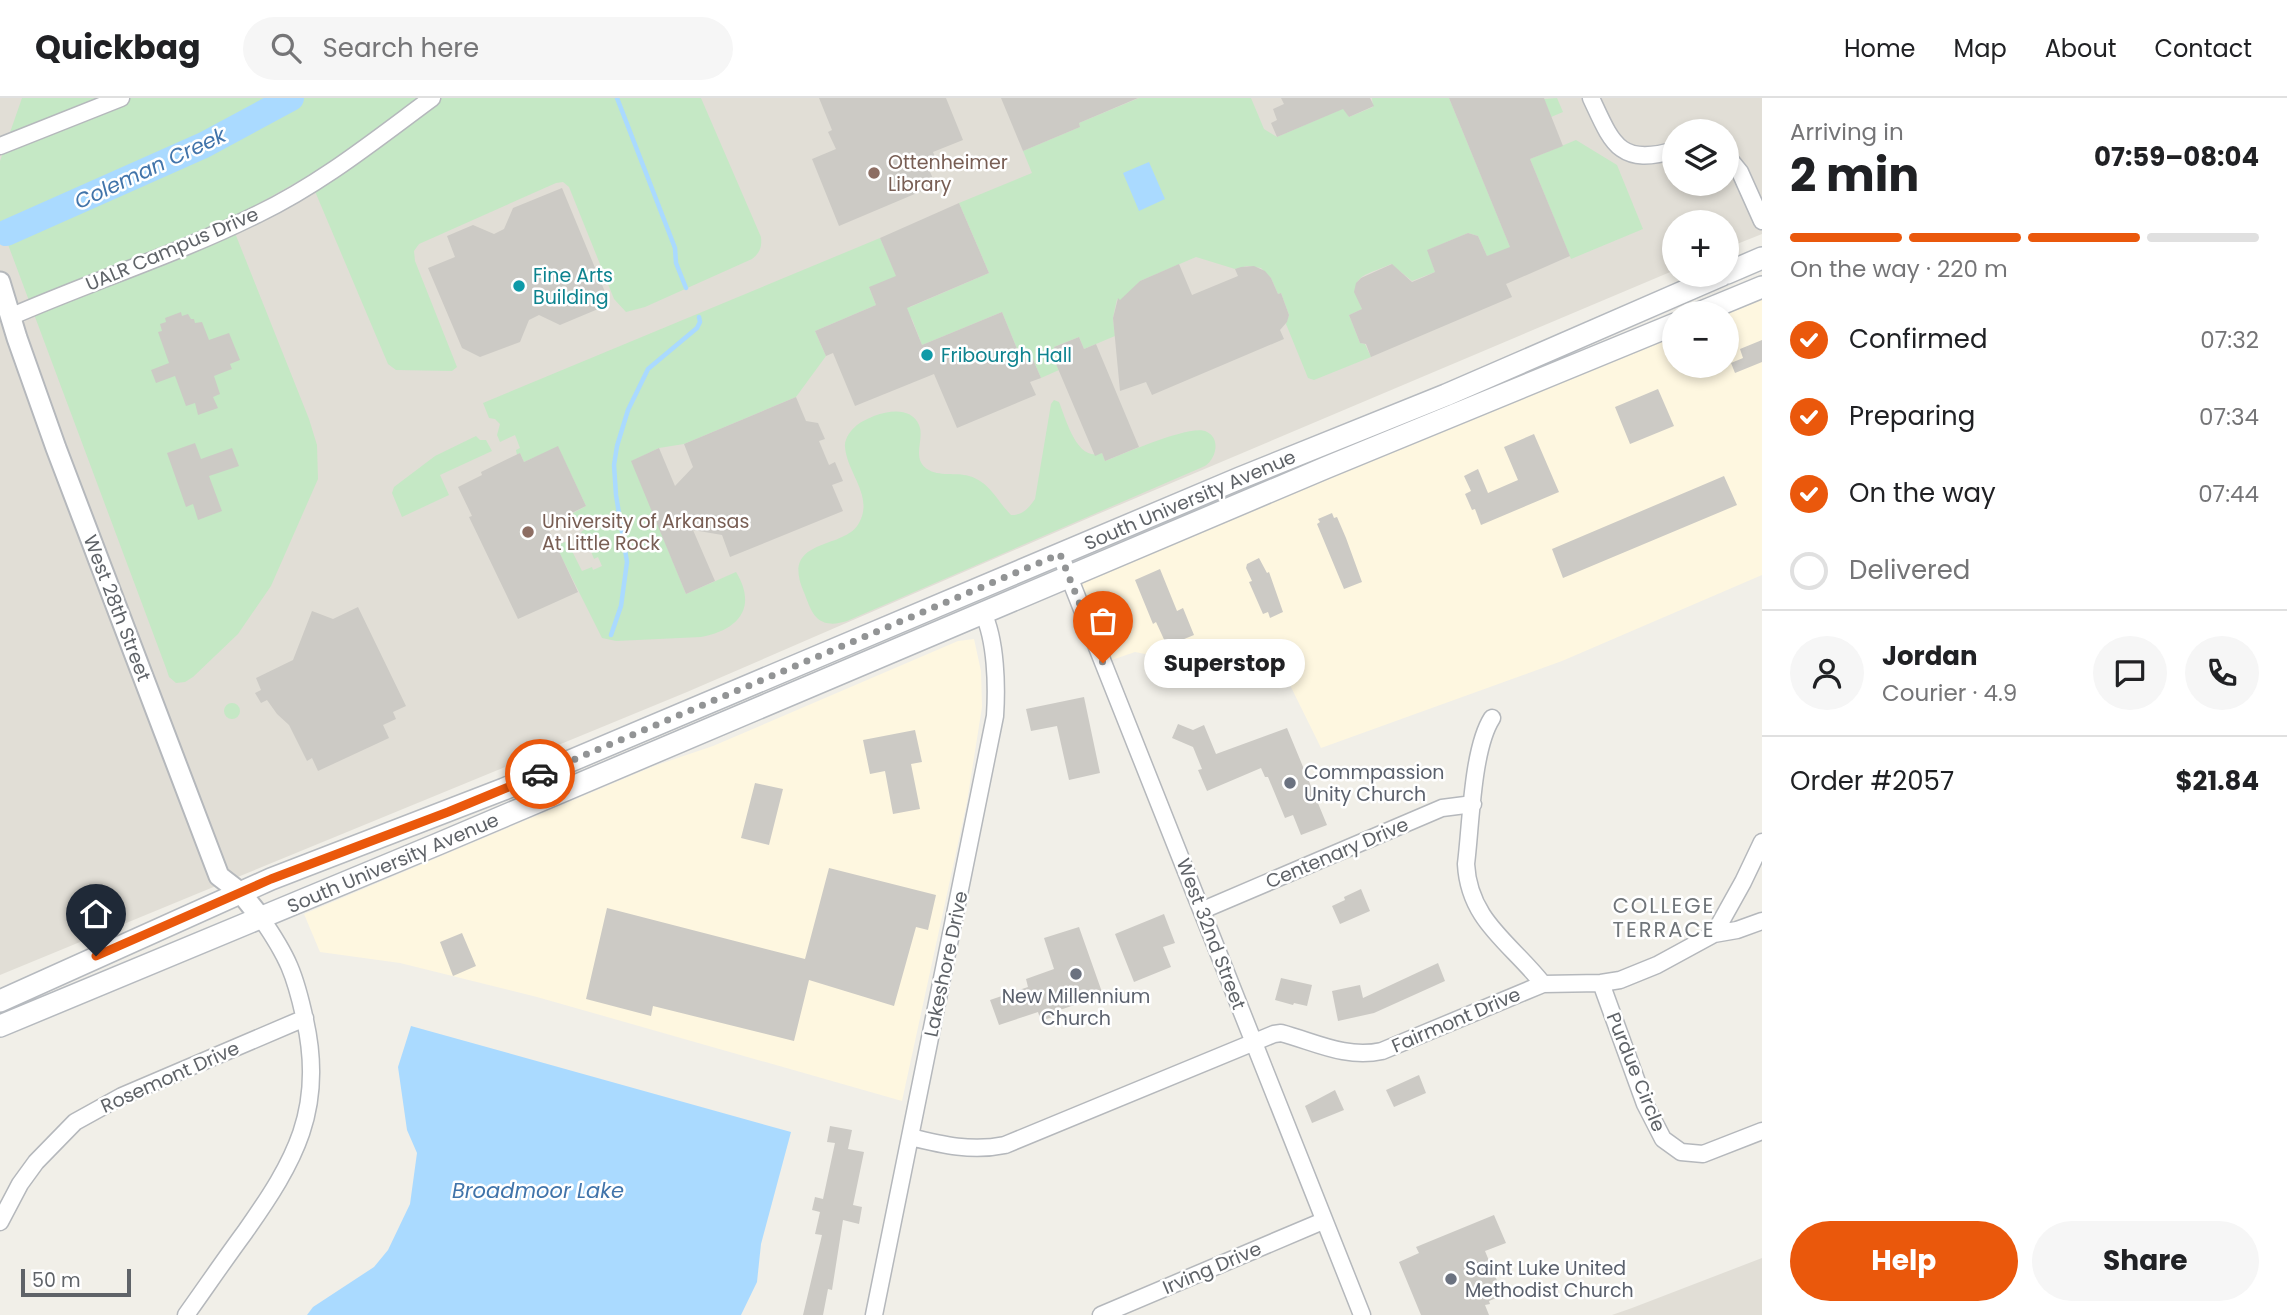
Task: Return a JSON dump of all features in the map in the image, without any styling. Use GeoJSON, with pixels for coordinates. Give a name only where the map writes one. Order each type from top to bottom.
{"type":"FeatureCollection","features":[{"type":"Feature","properties":{"kind":"main road"},"geometry":{"type":"LineString","coordinates":[[1739,267],[1762,258]]}},
{"type":"Feature","properties":{"kind":"main road","name":"South University Avenue"},"geometry":{"type":"LineString","coordinates":[[0,1001],[241,893],[460,807],[1060,554],[1446,395],[1694,287]]}},
{"type":"Feature","properties":{"kind":"main road"},"geometry":{"type":"LineString","coordinates":[[1728,301],[1762,287]]}},
{"type":"Feature","properties":{"kind":"main road","name":"South University Avenue"},"geometry":{"type":"LineString","coordinates":[[0,1026],[1325,468],[1662,329]]}},
{"type":"Feature","properties":{"kind":"street"},"geometry":{"type":"LineString","coordinates":[[0,146],[121,98]]}},
{"type":"Feature","properties":{"kind":"street","name":"UALR Campus Drive"},"geometry":{"type":"LineString","coordinates":[[10,317],[194,244],[259,214],[331,173],[432,98]]}},
{"type":"Feature","properties":{"kind":"street"},"geometry":{"type":"LineString","coordinates":[[1591,98],[1612,141],[1622,149],[1643,157],[1662,153]]}},
{"type":"Feature","properties":{"kind":"street"},"geometry":{"type":"LineString","coordinates":[[1739,171],[1762,221]]}},
{"type":"Feature","properties":{"kind":"street","name":"West 28th Street"},"geometry":{"type":"LineString","coordinates":[[0,282],[56,448],[219,876],[241,893],[261,918]]}},
{"type":"Feature","properties":{"kind":"street","name":"West 32nd Street"},"geometry":{"type":"LineString","coordinates":[[1060,554],[1362,1315]]}},
{"type":"Feature","properties":{"kind":"street","name":"Lakeshore Drive"},"geometry":{"type":"LineString","coordinates":[[874,1315],[995,716],[995,676],[989,633],[983,613]]}},
{"type":"Feature","properties":{"kind":"street"},"geometry":{"type":"LineString","coordinates":[[1492,718],[1484,730],[1479,752],[1466,864],[1471,894],[1485,920],[1543,984]]}},
{"type":"Feature","properties":{"kind":"street","name":"Centenary Drive"},"geometry":{"type":"LineString","coordinates":[[1203,910],[1442,808],[1473,804]]}},
{"type":"Feature","properties":{"kind":"street"},"geometry":{"type":"LineString","coordinates":[[1713,934],[1762,842]]}},
{"type":"Feature","properties":{"kind":"street"},"geometry":{"type":"LineString","coordinates":[[186,1315],[279,1181],[299,1142],[311,1094],[310,1046],[292,967],[261,918]]}},
{"type":"Feature","properties":{"kind":"street","name":"Fairmont Drive"},"geometry":{"type":"LineString","coordinates":[[910,1137],[950,1147],[973,1149],[1005,1146],[1252,1042],[1281,1033],[1339,1052],[1371,1053],[1400,1044],[1543,984],[1601,984],[1620,980],[1657,965],[1713,934],[1737,930],[1762,920]]}},
{"type":"Feature","properties":{"kind":"street","name":"Purdue Circle"},"geometry":{"type":"LineString","coordinates":[[1601,984],[1645,1104],[1663,1139],[1681,1152],[1703,1154],[1762,1131]]}},
{"type":"Feature","properties":{"kind":"street","name":"Rosemont Drive"},"geometry":{"type":"LineString","coordinates":[[0,1222],[20,1184],[36,1162],[75,1122],[122,1096],[305,1018]]}},
{"type":"Feature","properties":{"kind":"street","name":"Irving Drive"},"geometry":{"type":"LineString","coordinates":[[1101,1315],[1323,1222]]}},
{"type":"Feature","properties":{"kind":"shaded area","name":"University of Arkansas At Little Rock"},"geometry":{"type":"Polygon","coordinates":[[[0,98],[1762,98],[1762,234],[1739,243],[1739,210],[1662,210],[1662,275],[1091,517],[687,692],[0,975],[0,98]]]}},
{"type":"Feature","properties":{"kind":"shaded area"},"geometry":{"type":"Polygon","coordinates":[[[1762,286],[1762,575],[1562,661],[1321,748],[1289,683],[1135,652],[1103,663],[1069,577],[1662,328],[1662,378],[1739,378],[1739,301],[1726,301],[1762,286]]]}},
{"type":"Feature","properties":{"kind":"shaded area"},"geometry":{"type":"Polygon","coordinates":[[[974,639],[981,671],[982,707],[967,802],[902,1101],[537,997],[400,963],[320,952],[304,914],[654,766],[713,746],[958,641],[974,639]]]}},
{"type":"Feature","properties":{"kind":"shaded area"},"geometry":{"type":"Polygon","coordinates":[[[1762,1258],[1762,1315],[1612,1315],[1632,1308],[1762,1258]]]}},
{"type":"Feature","properties":{"kind":"green space"},"geometry":{"type":"Polygon","coordinates":[[[22,98],[701,98],[761,237],[761,247],[752,259],[645,307],[626,312],[614,299],[569,187],[563,182],[556,183],[419,244],[414,251],[415,261],[457,367],[452,371],[396,370],[388,364],[314,189],[303,181],[297,182],[237,216],[235,233],[309,419],[317,445],[318,479],[271,586],[238,634],[193,677],[176,683],[169,677],[0,223],[0,161],[22,98]]]}},
{"type":"Feature","properties":{"kind":"green space"},"geometry":{"type":"Polygon","coordinates":[[[1139,98],[1251,98],[1264,129],[1277,137],[1344,108],[1349,117],[1373,107],[1372,98],[1449,98],[1511,249],[1487,256],[1478,236],[1468,233],[1428,250],[1435,272],[1412,281],[1391,264],[1360,278],[1356,289],[1362,309],[1349,315],[1360,343],[1365,344],[1371,357],[1314,380],[1308,378],[1286,324],[1289,315],[1281,293],[1278,294],[1271,278],[1261,268],[1247,266],[1235,269],[1196,257],[1140,281],[1122,301],[1117,299],[1113,318],[1115,336],[1084,349],[1079,337],[1054,347],[1060,362],[1056,364],[1059,370],[1041,378],[1032,357],[1022,361],[1002,312],[922,345],[912,319],[869,287],[876,305],[815,331],[826,356],[796,397],[684,444],[659,448],[632,461],[686,594],[736,572],[745,596],[741,615],[725,629],[701,637],[616,641],[602,638],[556,546],[567,541],[582,571],[602,566],[598,557],[594,559],[590,549],[593,547],[589,539],[585,540],[580,521],[577,523],[573,513],[586,506],[558,447],[524,462],[520,453],[517,455],[516,450],[520,448],[515,435],[500,442],[497,435],[500,424],[489,418],[483,403],[880,238],[910,307],[989,273],[959,203],[1032,173],[1023,151],[1080,127],[1079,123],[1139,98]]]}},
{"type":"Feature","properties":{"kind":"green space"},"geometry":{"type":"Polygon","coordinates":[[[1557,98],[1563,112],[1551,117],[1544,99],[1557,98]]]}},
{"type":"Feature","properties":{"kind":"green space"},"geometry":{"type":"Polygon","coordinates":[[[1576,140],[1617,165],[1643,229],[1571,259],[1530,159],[1576,140]]]}},
{"type":"Feature","properties":{"kind":"green space"},"geometry":{"type":"Polygon","coordinates":[[[1054,400],[1059,402],[1079,446],[1086,452],[1102,453],[1105,461],[1156,441],[1197,430],[1210,434],[1216,448],[1205,466],[847,621],[828,623],[817,618],[803,590],[799,573],[800,561],[807,553],[852,531],[859,523],[863,513],[862,494],[845,447],[850,432],[855,427],[881,414],[907,413],[919,425],[919,454],[922,465],[937,473],[964,475],[976,479],[988,487],[1011,515],[1015,515],[1025,511],[1035,499],[1051,404],[1054,400]]]}},
{"type":"Feature","properties":{"kind":"green space"},"geometry":{"type":"Polygon","coordinates":[[[476,436],[480,440],[486,440],[492,451],[440,475],[449,495],[402,517],[392,493],[394,487],[435,456],[476,436]]]}},
{"type":"Feature","properties":{"kind":"green space"},"geometry":{"type":"Polygon","coordinates":[[[229,703],[235,703],[240,711],[238,717],[229,719],[224,714],[224,708],[229,703]]]}},
{"type":"Feature","properties":{"kind":"water"},"geometry":{"type":"Polygon","coordinates":[[[1149,162],[1165,199],[1139,211],[1123,173],[1149,162]]]}},
{"type":"Feature","properties":{"kind":"water","name":"Broadmoor Lake"},"geometry":{"type":"Polygon","coordinates":[[[411,1026],[791,1132],[761,1244],[757,1282],[741,1315],[307,1315],[313,1307],[374,1267],[388,1250],[410,1204],[417,1153],[407,1130],[398,1067],[411,1026]]]}},
{"type":"Feature","properties":{"kind":"building","name":"Ottenheimer Library"},"geometry":{"type":"Polygon","coordinates":[[[819,98],[946,98],[963,140],[933,152],[935,157],[925,161],[936,185],[839,226],[812,159],[836,149],[828,132],[832,130],[819,98]]]}},
{"type":"Feature","properties":{"kind":"building"},"geometry":{"type":"Polygon","coordinates":[[[1001,98],[1138,98],[1023,151],[1001,98]]]}},
{"type":"Feature","properties":{"kind":"building"},"geometry":{"type":"Polygon","coordinates":[[[1281,98],[1370,98],[1374,106],[1349,117],[1343,109],[1277,137],[1271,123],[1277,120],[1273,109],[1284,104],[1281,98]]]}},
{"type":"Feature","properties":{"kind":"building"},"geometry":{"type":"Polygon","coordinates":[[[1449,98],[1544,98],[1563,146],[1530,159],[1570,256],[1506,284],[1512,297],[1371,357],[1366,344],[1360,343],[1349,315],[1362,309],[1354,292],[1356,283],[1361,278],[1392,264],[1412,282],[1424,277],[1435,272],[1427,250],[1468,233],[1478,236],[1487,256],[1510,247],[1449,98]]]}},
{"type":"Feature","properties":{"kind":"building","name":"Fine Arts Building"},"geometry":{"type":"Polygon","coordinates":[[[562,188],[610,304],[560,325],[539,315],[529,320],[520,342],[480,357],[462,348],[428,268],[455,257],[447,236],[473,225],[494,234],[504,229],[513,208],[562,188]]]}},
{"type":"Feature","properties":{"kind":"building","name":"Fribourgh Hall"},"geometry":{"type":"Polygon","coordinates":[[[959,203],[989,273],[907,308],[922,345],[1002,312],[1022,361],[1032,357],[1041,378],[1030,382],[1036,395],[957,428],[934,374],[855,406],[833,353],[826,356],[815,331],[876,305],[869,287],[896,276],[880,238],[959,203]]]}},
{"type":"Feature","properties":{"kind":"building"},"geometry":{"type":"Polygon","coordinates":[[[1179,264],[1192,295],[1238,276],[1235,269],[1241,267],[1254,266],[1265,271],[1278,294],[1281,293],[1289,315],[1280,330],[1284,339],[1152,395],[1146,382],[1120,391],[1113,318],[1118,298],[1120,300],[1140,281],[1179,264]]]}},
{"type":"Feature","properties":{"kind":"building"},"geometry":{"type":"Polygon","coordinates":[[[181,312],[182,316],[188,314],[195,323],[202,322],[209,340],[229,333],[240,360],[230,364],[232,369],[214,376],[220,394],[213,397],[218,408],[198,415],[195,403],[186,406],[175,376],[156,383],[151,370],[169,363],[158,332],[162,331],[160,324],[166,322],[165,318],[181,312]]]}},
{"type":"Feature","properties":{"kind":"building"},"geometry":{"type":"Polygon","coordinates":[[[1079,337],[1084,349],[1096,344],[1139,447],[1105,461],[1102,453],[1095,456],[1056,364],[1060,362],[1054,347],[1079,337]]]}},
{"type":"Feature","properties":{"kind":"building"},"geometry":{"type":"Polygon","coordinates":[[[1762,340],[1762,362],[1739,371],[1739,360],[1743,358],[1740,349],[1762,340]]]}},
{"type":"Feature","properties":{"kind":"building"},"geometry":{"type":"Polygon","coordinates":[[[1658,389],[1674,426],[1630,444],[1615,407],[1658,389]]]}},
{"type":"Feature","properties":{"kind":"building"},"geometry":{"type":"Polygon","coordinates":[[[796,397],[806,421],[818,423],[825,439],[819,441],[829,465],[835,462],[843,481],[832,485],[843,511],[730,557],[722,535],[693,530],[715,581],[686,594],[631,461],[659,448],[675,486],[693,467],[684,444],[796,397]]]}},
{"type":"Feature","properties":{"kind":"building"},"geometry":{"type":"Polygon","coordinates":[[[1534,434],[1559,492],[1481,525],[1465,494],[1471,491],[1464,476],[1478,469],[1488,493],[1518,480],[1504,447],[1534,434]]]}},
{"type":"Feature","properties":{"kind":"building"},"geometry":{"type":"Polygon","coordinates":[[[195,443],[201,459],[232,448],[239,466],[209,476],[222,511],[198,520],[193,504],[186,507],[167,453],[195,443]]]}},
{"type":"Feature","properties":{"kind":"building"},"geometry":{"type":"Polygon","coordinates":[[[558,446],[586,506],[553,522],[555,527],[549,530],[578,592],[518,619],[469,517],[472,516],[458,487],[520,453],[524,462],[558,446]]]}},
{"type":"Feature","properties":{"kind":"building"},"geometry":{"type":"Polygon","coordinates":[[[1724,476],[1737,505],[1563,578],[1552,549],[1724,476]]]}},
{"type":"Feature","properties":{"kind":"building"},"geometry":{"type":"Polygon","coordinates":[[[1332,513],[1334,518],[1337,517],[1362,582],[1344,589],[1317,524],[1320,522],[1318,519],[1332,513]]]}},
{"type":"Feature","properties":{"kind":"building"},"geometry":{"type":"Polygon","coordinates":[[[1259,558],[1267,573],[1269,572],[1283,612],[1270,618],[1268,612],[1263,614],[1246,568],[1247,564],[1259,558]]]}},
{"type":"Feature","properties":{"kind":"building"},"geometry":{"type":"Polygon","coordinates":[[[1160,569],[1177,611],[1183,608],[1194,635],[1167,646],[1156,622],[1153,624],[1135,580],[1160,569]]]}},
{"type":"Feature","properties":{"kind":"building"},"geometry":{"type":"Polygon","coordinates":[[[358,607],[406,706],[393,712],[396,719],[383,725],[389,738],[318,771],[312,758],[307,761],[289,725],[267,700],[261,703],[255,693],[261,690],[256,678],[293,660],[312,611],[333,619],[358,607]]]}},
{"type":"Feature","properties":{"kind":"building"},"geometry":{"type":"Polygon","coordinates":[[[1084,697],[1100,773],[1069,780],[1057,726],[1031,731],[1026,709],[1084,697]]]}},
{"type":"Feature","properties":{"kind":"building","name":"Commpassion Unity Church"},"geometry":{"type":"Polygon","coordinates":[[[1178,724],[1193,730],[1204,725],[1216,754],[1287,728],[1327,825],[1301,835],[1293,815],[1285,818],[1268,777],[1265,777],[1261,768],[1207,791],[1198,770],[1202,769],[1193,747],[1172,738],[1178,724]]]}},
{"type":"Feature","properties":{"kind":"building"},"geometry":{"type":"Polygon","coordinates":[[[915,730],[922,762],[911,764],[920,809],[893,814],[885,771],[870,774],[863,740],[915,730]]]}},
{"type":"Feature","properties":{"kind":"building"},"geometry":{"type":"Polygon","coordinates":[[[755,783],[783,789],[769,845],[741,838],[755,783]]]}},
{"type":"Feature","properties":{"kind":"building"},"geometry":{"type":"Polygon","coordinates":[[[829,868],[936,895],[928,930],[916,927],[894,1006],[809,980],[794,1041],[653,1006],[651,1016],[586,999],[607,908],[805,959],[829,868]]]}},
{"type":"Feature","properties":{"kind":"building"},"geometry":{"type":"Polygon","coordinates":[[[1361,889],[1370,911],[1340,924],[1332,906],[1361,889]]]}},
{"type":"Feature","properties":{"kind":"building","name":"New Millennium Church"},"geometry":{"type":"Polygon","coordinates":[[[1164,914],[1175,943],[1163,947],[1171,967],[1134,982],[1115,934],[1164,914]]]}},
{"type":"Feature","properties":{"kind":"building","name":"New Millennium Church"},"geometry":{"type":"Polygon","coordinates":[[[1079,927],[1103,995],[1060,1010],[1061,1014],[1041,1021],[1038,1012],[999,1025],[990,1000],[1028,987],[1026,979],[1054,969],[1044,938],[1079,927]]]}},
{"type":"Feature","properties":{"kind":"building"},"geometry":{"type":"Polygon","coordinates":[[[462,933],[476,966],[453,976],[440,942],[462,933]]]}},
{"type":"Feature","properties":{"kind":"building"},"geometry":{"type":"Polygon","coordinates":[[[1438,963],[1445,981],[1374,1013],[1338,1021],[1332,991],[1360,985],[1363,998],[1438,963]]]}},
{"type":"Feature","properties":{"kind":"building"},"geometry":{"type":"Polygon","coordinates":[[[1281,978],[1312,985],[1307,1006],[1275,1000],[1281,978]]]}},
{"type":"Feature","properties":{"kind":"building"},"geometry":{"type":"Polygon","coordinates":[[[1419,1075],[1426,1093],[1394,1107],[1386,1090],[1419,1075]]]}},
{"type":"Feature","properties":{"kind":"building"},"geometry":{"type":"Polygon","coordinates":[[[1335,1090],[1344,1110],[1312,1123],[1305,1106],[1335,1090]]]}},
{"type":"Feature","properties":{"kind":"building"},"geometry":{"type":"Polygon","coordinates":[[[830,1126],[852,1130],[848,1149],[864,1152],[853,1205],[862,1207],[859,1224],[843,1220],[832,1290],[828,1289],[823,1315],[803,1315],[822,1235],[815,1234],[820,1212],[812,1210],[815,1197],[823,1199],[835,1143],[827,1142],[830,1126]]]}},
{"type":"Feature","properties":{"kind":"building","name":"Saint Luke United Methodist Church"},"geometry":{"type":"Polygon","coordinates":[[[1494,1215],[1506,1243],[1485,1251],[1503,1295],[1485,1305],[1489,1315],[1421,1315],[1399,1262],[1419,1253],[1416,1247],[1494,1215]]]}},
{"type":"Feature","properties":{"kind":"waterway","name":"Coleman Creek"},"geometry":{"type":"LineString","coordinates":[[6,233],[204,145],[291,98]]}},
{"type":"Feature","properties":{"kind":"waterway"},"geometry":{"type":"LineString","coordinates":[[617,98],[675,248],[676,263],[686,288]]}},
{"type":"Feature","properties":{"kind":"waterway"},"geometry":{"type":"LineString","coordinates":[[611,635],[621,606],[627,562],[616,495],[614,465],[617,446],[628,410],[648,369],[697,328],[699,317]]}},
{"type":"Feature","properties":{"kind":"way so far"},"geometry":{"type":"LineString","coordinates":[[540,774],[1060,554],[1103,663]]}},
{"type":"Feature","properties":{"kind":"place","name":"Ottenheimer Library"},"geometry":{"type":"Point","coordinates":[874,173]}},
{"type":"Feature","properties":{"kind":"place","name":"Fine Arts Building"},"geometry":{"type":"Point","coordinates":[519,286]}},
{"type":"Feature","properties":{"kind":"place","name":"Fribourgh Hall"},"geometry":{"type":"Point","coordinates":[927,355]}},
{"type":"Feature","properties":{"kind":"place","name":"University of Arkansas At Little Rock"},"geometry":{"type":"Point","coordinates":[528,532]}},
{"type":"Feature","properties":{"kind":"place","name":"Superstop"},"geometry":{"type":"Point","coordinates":[1103,663]}},
{"type":"Feature","properties":{"kind":"place","name":"Commpassion Unity Church"},"geometry":{"type":"Point","coordinates":[1290,783]}},
{"type":"Feature","properties":{"kind":"place","name":"New Millennium Church"},"geometry":{"type":"Point","coordinates":[1076,974]}},
{"type":"Feature","properties":{"kind":"place","name":"Saint Luke United Methodist Church"},"geometry":{"type":"Point","coordinates":[1451,1279]}},
{"type":"Feature","properties":{"kind":"district","name":"COLLEGE TERRACE"},"geometry":{"type":"Point","coordinates":[1664,917]}},
{"type":"Feature","properties":{"kind":"route"},"geometry":{"type":"LineString","coordinates":[[96,956],[271,879],[540,774]]}}]}
